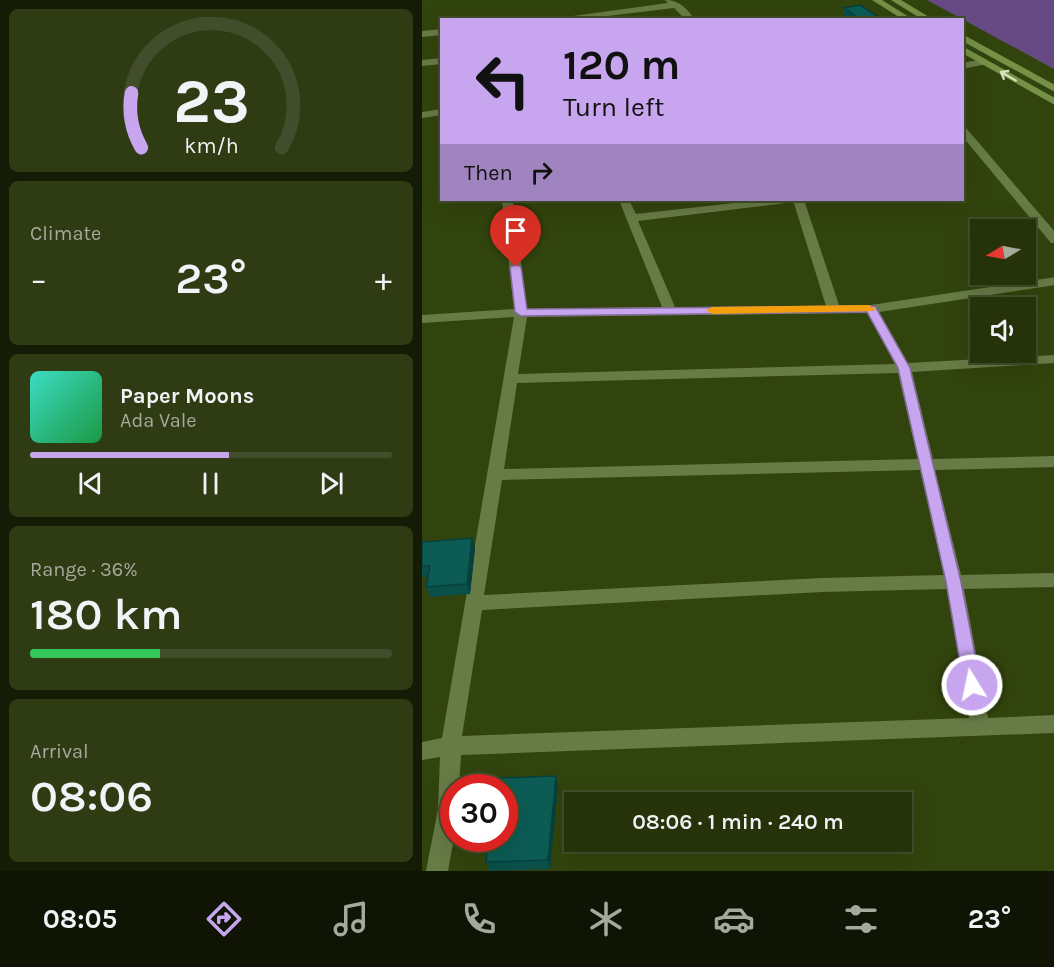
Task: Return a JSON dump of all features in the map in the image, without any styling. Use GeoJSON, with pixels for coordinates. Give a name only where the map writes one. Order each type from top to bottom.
{"type":"FeatureCollection","features":[{"type":"Feature","properties":{"kind":"main road"},"geometry":{"type":"LineString","coordinates":[[876,0],[907,18]]}},
{"type":"Feature","properties":{"kind":"main road"},"geometry":{"type":"LineString","coordinates":[[895,0],[926,18]]}},
{"type":"Feature","properties":{"kind":"main road"},"geometry":{"type":"LineString","coordinates":[[964,38],[1055,89]]}},
{"type":"Feature","properties":{"kind":"main road"},"geometry":{"type":"LineString","coordinates":[[964,50],[1055,102]]}},
{"type":"Feature","properties":{"kind":"street"},"geometry":{"type":"LineString","coordinates":[[560,18],[672,2],[689,18]]}},
{"type":"Feature","properties":{"kind":"street"},"geometry":{"type":"LineString","coordinates":[[422,34],[440,32]]}},
{"type":"Feature","properties":{"kind":"street"},"geometry":{"type":"LineString","coordinates":[[422,63],[440,61]]}},
{"type":"Feature","properties":{"kind":"street"},"geometry":{"type":"LineString","coordinates":[[964,66],[984,62]]}},
{"type":"Feature","properties":{"kind":"street"},"geometry":{"type":"LineString","coordinates":[[422,115],[440,112]]}},
{"type":"Feature","properties":{"kind":"street"},"geometry":{"type":"LineString","coordinates":[[964,132],[1055,240]]}},
{"type":"Feature","properties":{"kind":"street"},"geometry":{"type":"LineString","coordinates":[[437,871],[449,809],[451,746],[521,312],[508,201]]}},
{"type":"Feature","properties":{"kind":"street"},"geometry":{"type":"LineString","coordinates":[[624,201],[670,311]]}},
{"type":"Feature","properties":{"kind":"street"},"geometry":{"type":"LineString","coordinates":[[630,218],[777,201]]}},
{"type":"Feature","properties":{"kind":"street"},"geometry":{"type":"LineString","coordinates":[[798,201],[834,309]]}},
{"type":"Feature","properties":{"kind":"street"},"geometry":{"type":"LineString","coordinates":[[422,319],[521,312],[871,309],[1055,281]]}},
{"type":"Feature","properties":{"kind":"street"},"geometry":{"type":"LineString","coordinates":[[871,309],[904,368],[954,582],[980,726]]}},
{"type":"Feature","properties":{"kind":"street"},"geometry":{"type":"LineString","coordinates":[[510,379],[904,368],[1055,360]]}},
{"type":"Feature","properties":{"kind":"street"},"geometry":{"type":"LineString","coordinates":[[495,475],[1055,461]]}},
{"type":"Feature","properties":{"kind":"street"},"geometry":{"type":"LineString","coordinates":[[474,603],[954,582],[1055,580]]}},
{"type":"Feature","properties":{"kind":"street"},"geometry":{"type":"LineString","coordinates":[[422,751],[451,746],[1055,724]]}},
{"type":"Feature","properties":{"kind":"shaded area"},"geometry":{"type":"Polygon","coordinates":[[[927,0],[1054,0],[1054,69],[964,20],[964,18],[927,0]]]}},
{"type":"Feature","properties":{"kind":"building"},"geometry":{"type":"Polygon","coordinates":[[[860,5],[880,18],[858,18],[844,8],[860,5]]]}},
{"type":"Feature","properties":{"kind":"building"},"geometry":{"type":"Polygon","coordinates":[[[472,538],[467,584],[426,587],[430,566],[422,566],[422,542],[472,538]]]}},
{"type":"Feature","properties":{"kind":"building"},"geometry":{"type":"Polygon","coordinates":[[[556,776],[548,860],[486,862],[487,852],[518,852],[518,777],[556,776]]]}},
{"type":"Feature","properties":{"kind":"slow traffic"},"geometry":{"type":"LineString","coordinates":[[712,310],[869,309]]}},
{"type":"Feature","properties":{"kind":"route"},"geometry":{"type":"LineString","coordinates":[[516,267],[521,312],[871,309],[904,368],[954,582],[972,685]]}}]}
